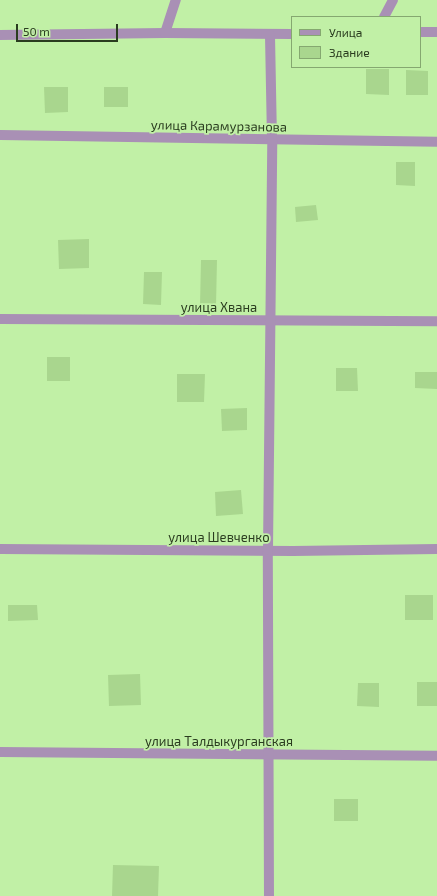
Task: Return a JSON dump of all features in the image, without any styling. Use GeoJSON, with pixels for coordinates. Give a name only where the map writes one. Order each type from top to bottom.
{"type":"FeatureCollection","features":[{"type":"Feature","properties":{"kind":"street"},"geometry":{"type":"LineString","coordinates":[[165,33],[176,0]]}},
{"type":"Feature","properties":{"kind":"street"},"geometry":{"type":"LineString","coordinates":[[385,16],[393,0]]}},
{"type":"Feature","properties":{"kind":"street"},"geometry":{"type":"LineString","coordinates":[[421,32],[437,32]]}},
{"type":"Feature","properties":{"kind":"street"},"geometry":{"type":"LineString","coordinates":[[0,35],[165,33],[291,34]]}},
{"type":"Feature","properties":{"kind":"street"},"geometry":{"type":"LineString","coordinates":[[269,896],[268,550],[272,140],[270,35]]}},
{"type":"Feature","properties":{"kind":"street","name":"улица Карамурзанова"},"geometry":{"type":"LineString","coordinates":[[0,134],[437,142]]}},
{"type":"Feature","properties":{"kind":"street","name":"улица Хвана"},"geometry":{"type":"LineString","coordinates":[[0,319],[437,321]]}},
{"type":"Feature","properties":{"kind":"street","name":"улица Шевченко"},"geometry":{"type":"LineString","coordinates":[[0,549],[437,549]]}},
{"type":"Feature","properties":{"kind":"street","name":"улица Талдыкурганская"},"geometry":{"type":"LineString","coordinates":[[0,752],[437,756]]}},
{"type":"Feature","properties":{"kind":"building"},"geometry":{"type":"Polygon","coordinates":[[[366,69],[389,69],[389,95],[366,94],[366,69]]]}},
{"type":"Feature","properties":{"kind":"building"},"geometry":{"type":"Polygon","coordinates":[[[406,70],[428,71],[428,95],[406,95],[406,70]]]}},
{"type":"Feature","properties":{"kind":"building"},"geometry":{"type":"Polygon","coordinates":[[[44,87],[68,87],[68,112],[45,113],[44,87]]]}},
{"type":"Feature","properties":{"kind":"building"},"geometry":{"type":"Polygon","coordinates":[[[104,87],[128,87],[128,107],[104,107],[104,87]]]}},
{"type":"Feature","properties":{"kind":"building"},"geometry":{"type":"Polygon","coordinates":[[[396,162],[415,162],[415,186],[396,185],[396,162]]]}},
{"type":"Feature","properties":{"kind":"building"},"geometry":{"type":"Polygon","coordinates":[[[316,205],[318,220],[296,222],[295,207],[316,205]]]}},
{"type":"Feature","properties":{"kind":"building"},"geometry":{"type":"Polygon","coordinates":[[[89,239],[89,268],[59,269],[58,240],[89,239]]]}},
{"type":"Feature","properties":{"kind":"building"},"geometry":{"type":"Polygon","coordinates":[[[201,260],[217,260],[216,306],[200,306],[201,260]]]}},
{"type":"Feature","properties":{"kind":"building"},"geometry":{"type":"Polygon","coordinates":[[[144,272],[162,272],[161,305],[143,304],[144,272]]]}},
{"type":"Feature","properties":{"kind":"building"},"geometry":{"type":"Polygon","coordinates":[[[47,357],[70,357],[70,381],[47,381],[47,357]]]}},
{"type":"Feature","properties":{"kind":"building"},"geometry":{"type":"Polygon","coordinates":[[[336,368],[357,368],[358,391],[336,391],[336,368]]]}},
{"type":"Feature","properties":{"kind":"building"},"geometry":{"type":"Polygon","coordinates":[[[415,372],[437,372],[437,389],[415,388],[415,372]]]}},
{"type":"Feature","properties":{"kind":"building"},"geometry":{"type":"Polygon","coordinates":[[[177,374],[205,374],[204,402],[177,402],[177,374]]]}},
{"type":"Feature","properties":{"kind":"building"},"geometry":{"type":"Polygon","coordinates":[[[247,408],[247,430],[222,431],[221,409],[247,408]]]}},
{"type":"Feature","properties":{"kind":"building"},"geometry":{"type":"Polygon","coordinates":[[[241,490],[243,514],[216,516],[215,492],[241,490]]]}},
{"type":"Feature","properties":{"kind":"building"},"geometry":{"type":"Polygon","coordinates":[[[405,595],[433,595],[433,620],[405,620],[405,595]]]}},
{"type":"Feature","properties":{"kind":"building"},"geometry":{"type":"Polygon","coordinates":[[[8,605],[37,605],[38,620],[8,621],[8,605]]]}},
{"type":"Feature","properties":{"kind":"building"},"geometry":{"type":"Polygon","coordinates":[[[140,674],[141,705],[109,706],[108,675],[140,674]]]}},
{"type":"Feature","properties":{"kind":"building"},"geometry":{"type":"Polygon","coordinates":[[[417,682],[437,682],[437,706],[417,706],[417,682]]]}},
{"type":"Feature","properties":{"kind":"building"},"geometry":{"type":"Polygon","coordinates":[[[358,683],[379,683],[379,707],[357,706],[358,683]]]}},
{"type":"Feature","properties":{"kind":"building"},"geometry":{"type":"Polygon","coordinates":[[[334,799],[358,799],[358,821],[334,821],[334,799]]]}},
{"type":"Feature","properties":{"kind":"building"},"geometry":{"type":"Polygon","coordinates":[[[113,865],[159,866],[158,896],[112,896],[113,865]]]}}]}
